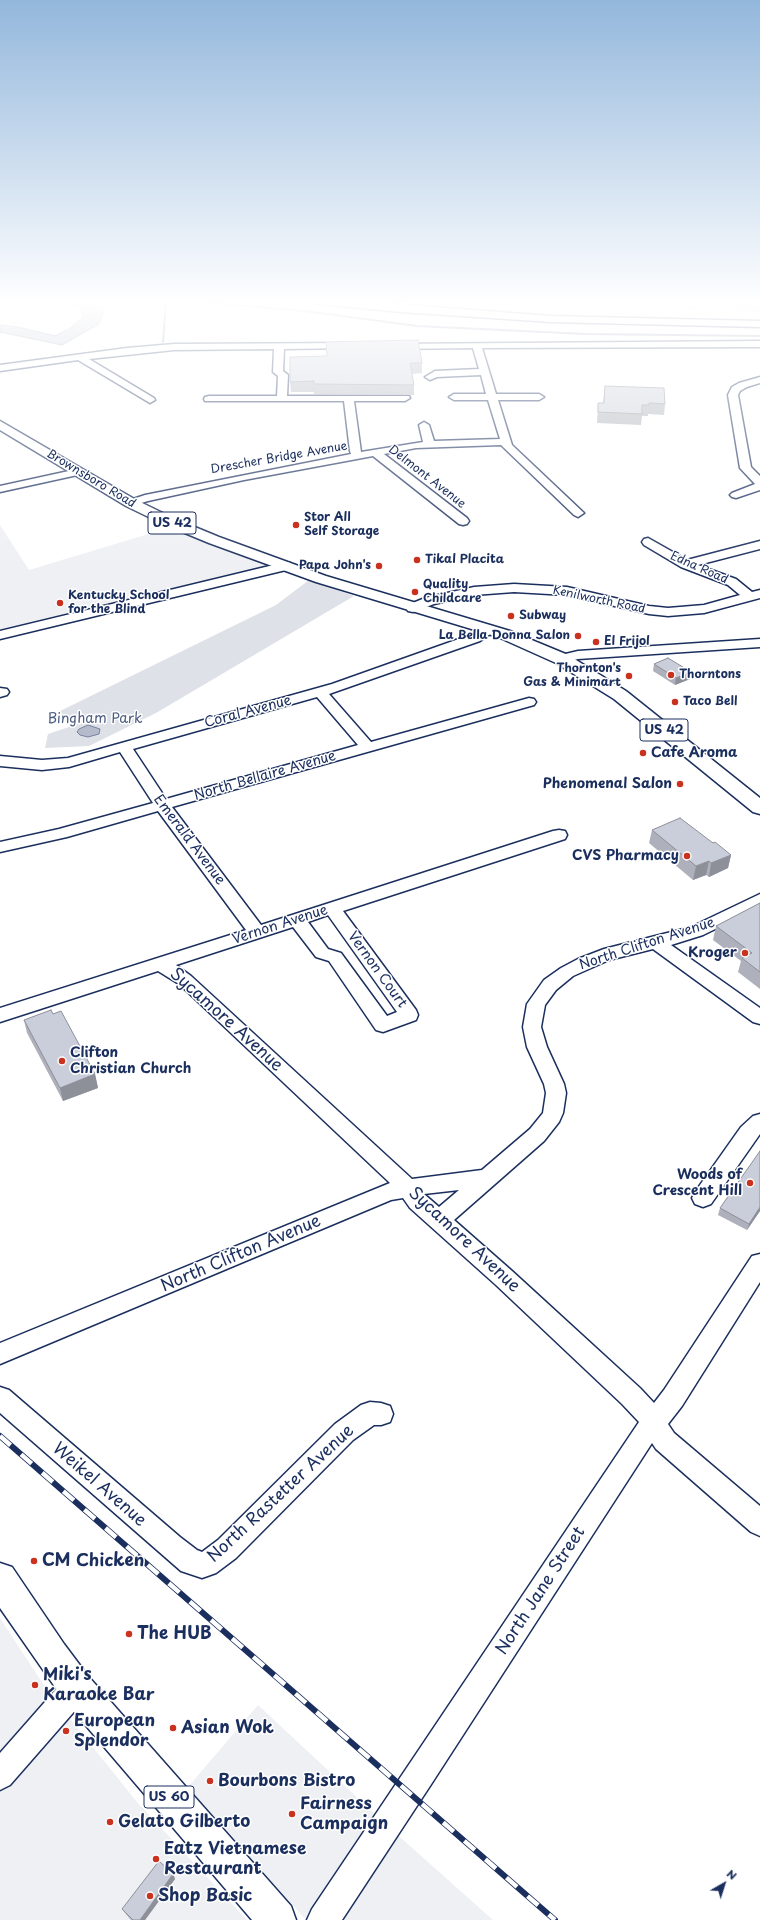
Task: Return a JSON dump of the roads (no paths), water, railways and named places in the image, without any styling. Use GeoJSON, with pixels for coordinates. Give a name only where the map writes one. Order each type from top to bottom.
{"type":"FeatureCollection","features":[{"type":"Feature","properties":{"kind":"main road","name":"Brownsboro Road"},"geometry":{"type":"LineString","coordinates":[[3,429],[148,513],[214,540],[286,566],[413,608],[520,640],[562,659],[620,695],[760,808]]}},
{"type":"Feature","properties":{"kind":"main road","name":"US 60"},"geometry":{"type":"LineString","coordinates":[[0,1579],[52,1656],[76,1688],[277,1920]]}},
{"type":"Feature","properties":{"kind":"street"},"geometry":{"type":"LineString","coordinates":[[134,391],[150,400]]}},
{"type":"Feature","properties":{"kind":"street"},"geometry":{"type":"LineString","coordinates":[[282,391],[282,398]]}},
{"type":"Feature","properties":{"kind":"street"},"geometry":{"type":"LineString","coordinates":[[490,391],[505,442],[578,513]]}},
{"type":"Feature","properties":{"kind":"street"},"geometry":{"type":"LineString","coordinates":[[734,391],[733,395],[746,468],[760,482]]}},
{"type":"Feature","properties":{"kind":"street"},"geometry":{"type":"LineString","coordinates":[[454,398],[539,397]]}},
{"type":"Feature","properties":{"kind":"street"},"geometry":{"type":"LineString","coordinates":[[349,398],[355,451],[359,456]]}},
{"type":"Feature","properties":{"kind":"street"},"geometry":{"type":"LineString","coordinates":[[209,399],[405,398]]}},
{"type":"Feature","properties":{"kind":"street"},"geometry":{"type":"LineString","coordinates":[[424,425],[429,444]]}},
{"type":"Feature","properties":{"kind":"street","name":"Drescher Bridge Avenue"},"geometry":{"type":"LineString","coordinates":[[131,503],[213,483],[429,444],[505,442]]}},
{"type":"Feature","properties":{"kind":"street","name":"Delmont Avenue"},"geometry":{"type":"LineString","coordinates":[[376,453],[463,521]]}},
{"type":"Feature","properties":{"kind":"street"},"geometry":{"type":"LineString","coordinates":[[0,488],[78,472]]}},
{"type":"Feature","properties":{"kind":"street"},"geometry":{"type":"LineString","coordinates":[[736,495],[746,489],[760,486]]}},
{"type":"Feature","properties":{"kind":"street","name":"Edna Road"},"geometry":{"type":"LineString","coordinates":[[648,542],[685,564],[732,582],[755,595]]}},
{"type":"Feature","properties":{"kind":"street"},"geometry":{"type":"LineString","coordinates":[[685,564],[760,545]]}},
{"type":"Feature","properties":{"kind":"street"},"geometry":{"type":"LineString","coordinates":[[0,634],[286,566]]}},
{"type":"Feature","properties":{"kind":"street","name":"Kenilworth Road"},"geometry":{"type":"LineString","coordinates":[[413,608],[430,601],[459,594],[508,588],[567,591],[648,610],[668,612],[704,609],[755,595]]}},
{"type":"Feature","properties":{"kind":"street","name":"Coral Avenue"},"geometry":{"type":"LineString","coordinates":[[0,761],[42,765],[60,764],[124,747],[320,692],[475,638],[489,630]]}},
{"type":"Feature","properties":{"kind":"street"},"geometry":{"type":"LineString","coordinates":[[562,659],[578,655],[760,643]]}},
{"type":"Feature","properties":{"kind":"street"},"geometry":{"type":"LineString","coordinates":[[320,692],[367,747]]}},
{"type":"Feature","properties":{"kind":"street","name":"North Bellaire Avenue"},"geometry":{"type":"LineString","coordinates":[[0,847],[61,833],[529,702]]}},
{"type":"Feature","properties":{"kind":"street","name":"Emerald Avenue"},"geometry":{"type":"LineString","coordinates":[[124,747],[162,805],[257,932]]}},
{"type":"Feature","properties":{"kind":"street","name":"Vernon Avenue"},"geometry":{"type":"LineString","coordinates":[[0,1015],[559,835]]}},
{"type":"Feature","properties":{"kind":"street","name":"North Clifton Avenue"},"geometry":{"type":"LineString","coordinates":[[439,1220],[537,1135],[549,1122],[553,1113],[556,1093],[554,1084],[537,1047],[532,1027],[536,1004],[544,992],[558,978],[584,963],[604,955],[656,943],[697,931],[760,900]]}},
{"type":"Feature","properties":{"kind":"street","name":"Vernon Court"},"geometry":{"type":"LineString","coordinates":[[297,919],[322,953],[335,957],[383,1025],[409,1015],[332,908]]}},
{"type":"Feature","properties":{"kind":"street"},"geometry":{"type":"LineString","coordinates":[[656,943],[760,1017]]}},
{"type":"Feature","properties":{"kind":"street","name":"Sycamore Avenue"},"geometry":{"type":"LineString","coordinates":[[160,963],[185,980],[408,1188],[418,1202],[504,1278],[631,1396],[643,1408],[665,1441],[760,1523]]}},
{"type":"Feature","properties":{"kind":"street"},"geometry":{"type":"LineString","coordinates":[[703,1198],[748,1133],[760,1122]]}},
{"type":"Feature","properties":{"kind":"street","name":"North Clifton Avenue"},"geometry":{"type":"LineString","coordinates":[[0,1354],[388,1192],[488,1178]]}},
{"type":"Feature","properties":{"kind":"street","name":"North Jane Street"},"geometry":{"type":"LineString","coordinates":[[323,1920],[420,1776],[652,1422],[673,1398],[760,1263]]}},
{"type":"Feature","properties":{"kind":"street","name":"Weikel Avenue"},"geometry":{"type":"LineString","coordinates":[[0,1398],[190,1562],[202,1565]]}},
{"type":"Feature","properties":{"kind":"street","name":"North Rastetter Avenue"},"geometry":{"type":"LineString","coordinates":[[202,1565],[207,1564],[227,1549],[344,1432],[370,1413],[381,1414]]}},
{"type":"Feature","properties":{"kind":"street"},"geometry":{"type":"LineString","coordinates":[[0,1775],[76,1688]]}},
{"type":"Feature","properties":{"kind":"water"},"geometry":{"type":"Polygon","coordinates":[[[88,725],[100,729],[99,734],[88,737],[80,735],[77,732],[79,729],[88,725]]]}},
{"type":"Feature","properties":{"kind":"railway"},"geometry":{"type":"LineString","coordinates":[[0,1436],[555,1920]]}},
{"type":"Feature","properties":{"kind":"place","name":"Stor All Self Storage"},"geometry":{"type":"Point","coordinates":[296,525]}},
{"type":"Feature","properties":{"kind":"place","name":"Tikal Placita"},"geometry":{"type":"Point","coordinates":[417,560]}},
{"type":"Feature","properties":{"kind":"place","name":"Papa John's"},"geometry":{"type":"Point","coordinates":[379,566]}},
{"type":"Feature","properties":{"kind":"place","name":"Quality Childcare"},"geometry":{"type":"Point","coordinates":[415,592]}},
{"type":"Feature","properties":{"kind":"place","name":"Kentucky School for the Blind"},"geometry":{"type":"Point","coordinates":[60,603]}},
{"type":"Feature","properties":{"kind":"place","name":"Subway"},"geometry":{"type":"Point","coordinates":[511,616]}},
{"type":"Feature","properties":{"kind":"place","name":"La Bella Donna Salon"},"geometry":{"type":"Point","coordinates":[578,636]}},
{"type":"Feature","properties":{"kind":"place","name":"El Frijol"},"geometry":{"type":"Point","coordinates":[596,642]}},
{"type":"Feature","properties":{"kind":"place","name":"Thorntons"},"geometry":{"type":"Point","coordinates":[671,675]}},
{"type":"Feature","properties":{"kind":"place","name":"Thornton's Gas & Minimart"},"geometry":{"type":"Point","coordinates":[629,676]}},
{"type":"Feature","properties":{"kind":"place","name":"Taco Bell"},"geometry":{"type":"Point","coordinates":[675,702]}},
{"type":"Feature","properties":{"kind":"place","name":"Cafe Aroma"},"geometry":{"type":"Point","coordinates":[643,753]}},
{"type":"Feature","properties":{"kind":"place","name":"Phenomenal Salon"},"geometry":{"type":"Point","coordinates":[680,784]}},
{"type":"Feature","properties":{"kind":"place","name":"CVS Pharmacy"},"geometry":{"type":"Point","coordinates":[687,856]}},
{"type":"Feature","properties":{"kind":"place","name":"Kroger"},"geometry":{"type":"Point","coordinates":[745,953]}},
{"type":"Feature","properties":{"kind":"place","name":"Clifton Christian Church"},"geometry":{"type":"Point","coordinates":[62,1061]}},
{"type":"Feature","properties":{"kind":"place","name":"Woods of Crescent Hill"},"geometry":{"type":"Point","coordinates":[750,1183]}},
{"type":"Feature","properties":{"kind":"place","name":"CM Chicken"},"geometry":{"type":"Point","coordinates":[34,1561]}},
{"type":"Feature","properties":{"kind":"place","name":"The HUB"},"geometry":{"type":"Point","coordinates":[129,1634]}},
{"type":"Feature","properties":{"kind":"place","name":"Miki's Karaoke Bar"},"geometry":{"type":"Point","coordinates":[35,1685]}},
{"type":"Feature","properties":{"kind":"place","name":"Asian Wok"},"geometry":{"type":"Point","coordinates":[173,1728]}},
{"type":"Feature","properties":{"kind":"place","name":"European Splendor"},"geometry":{"type":"Point","coordinates":[66,1731]}},
{"type":"Feature","properties":{"kind":"place","name":"Bourbons Bistro"},"geometry":{"type":"Point","coordinates":[210,1781]}},
{"type":"Feature","properties":{"kind":"place","name":"Fairness Campaign"},"geometry":{"type":"Point","coordinates":[292,1814]}},
{"type":"Feature","properties":{"kind":"place","name":"Gelato Gilberto"},"geometry":{"type":"Point","coordinates":[110,1822]}},
{"type":"Feature","properties":{"kind":"place","name":"Eatz Vietnamese Restaurant"},"geometry":{"type":"Point","coordinates":[156,1859]}},
{"type":"Feature","properties":{"kind":"place","name":"Shop Basic"},"geometry":{"type":"Point","coordinates":[150,1896]}},
{"type":"Feature","properties":{"kind":"park label","name":"Bingham Park"},"geometry":{"type":"Point","coordinates":[95,719]}}]}
